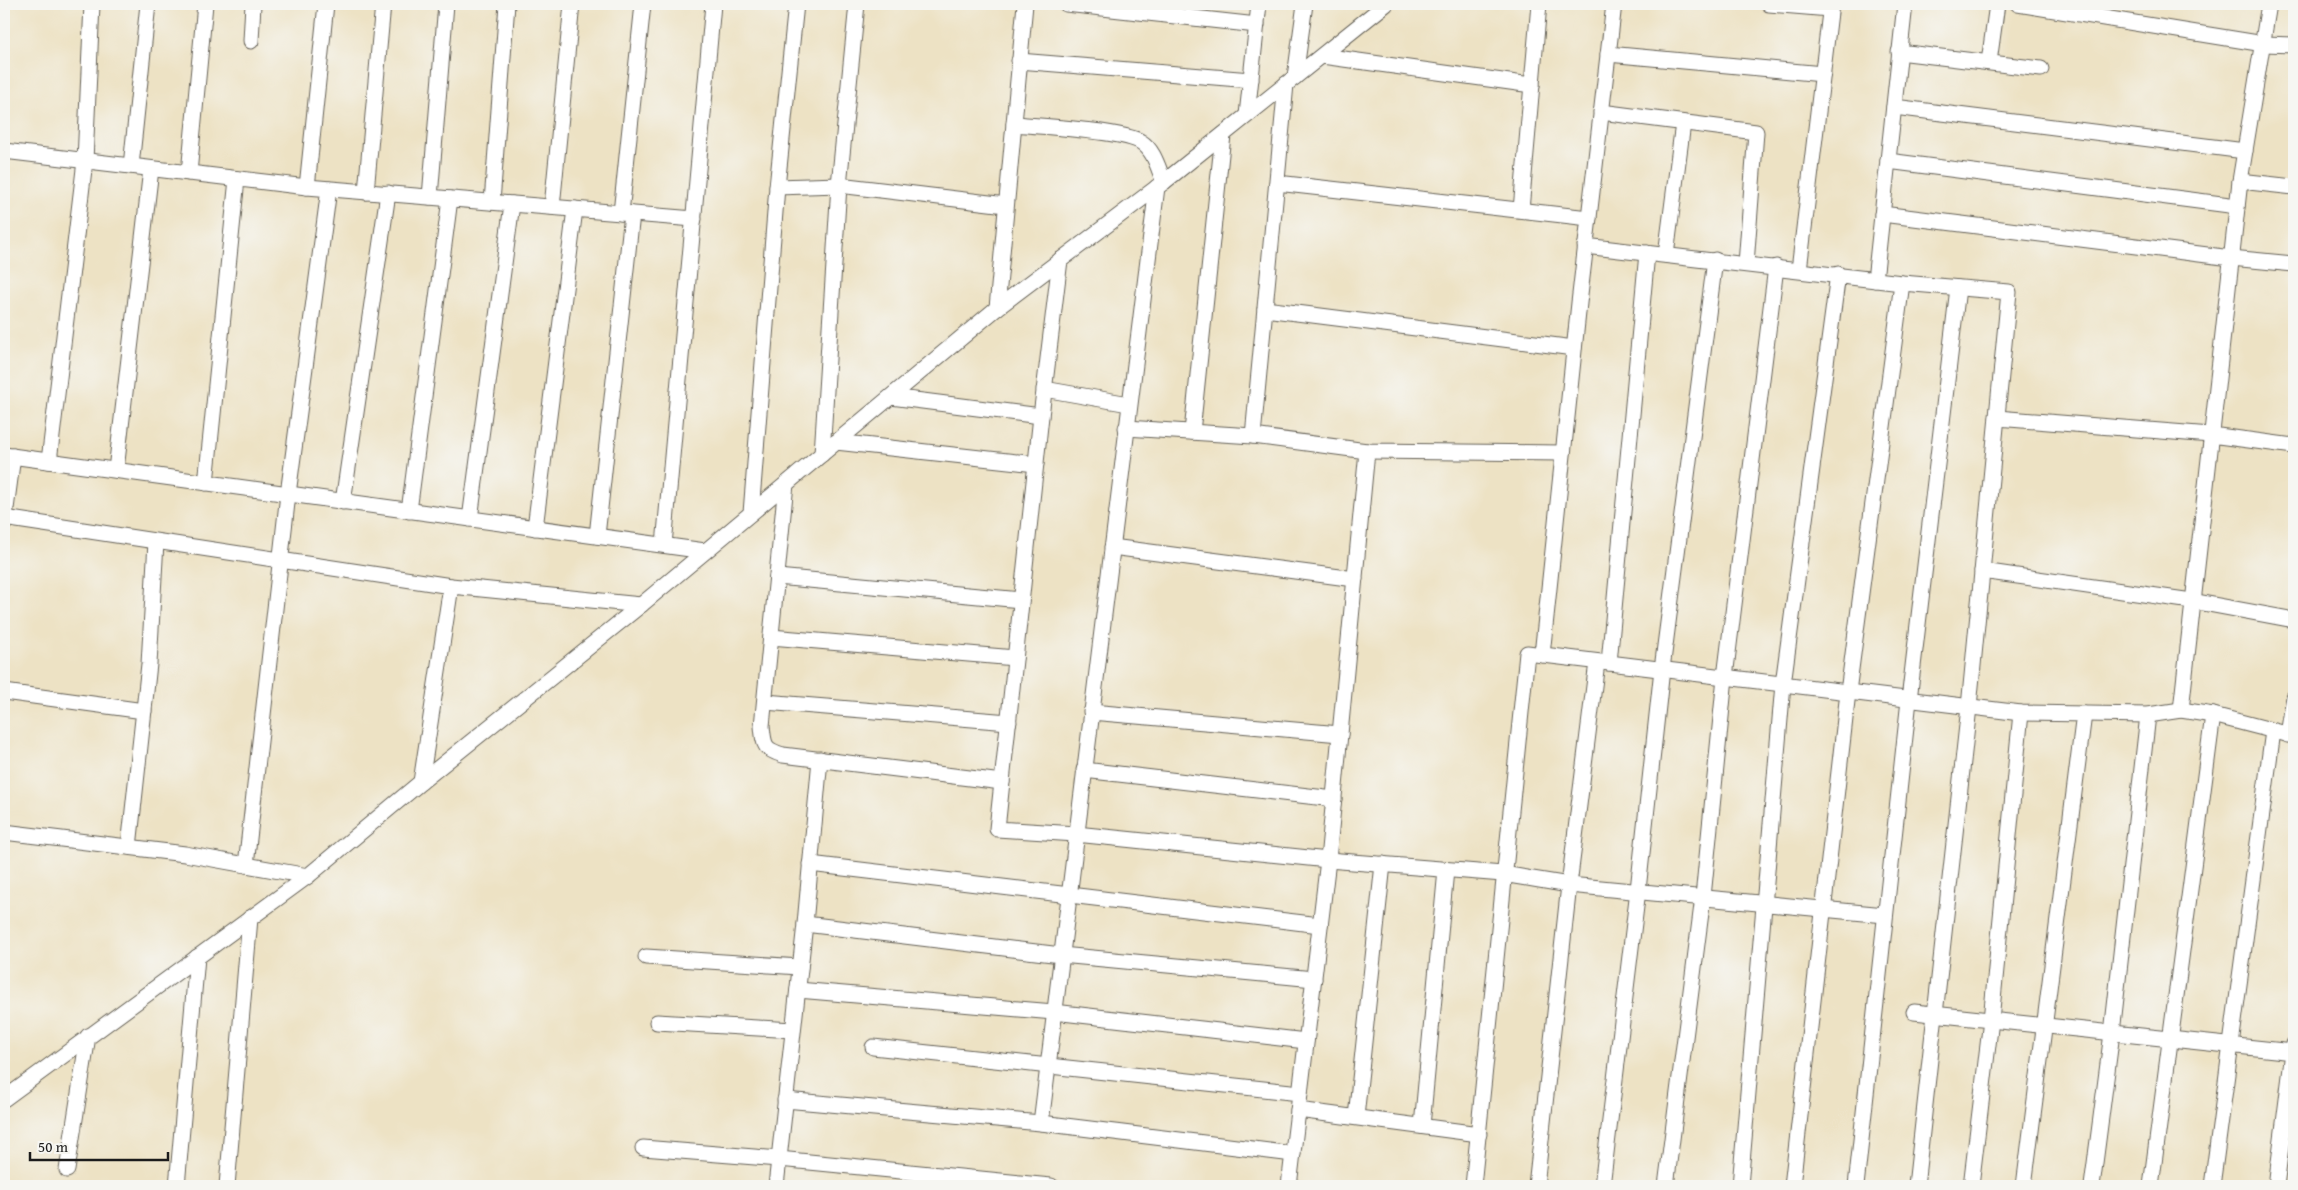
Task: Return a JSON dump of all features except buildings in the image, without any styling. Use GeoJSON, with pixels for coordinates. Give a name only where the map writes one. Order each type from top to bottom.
{"type":"FeatureCollection","features":[{"type":"Feature","properties":{"kind":"street"},"geometry":{"type":"LineString","coordinates":[[49,461],[85,161],[92,4]]}},
{"type":"Feature","properties":{"kind":"street"},"geometry":{"type":"LineString","coordinates":[[131,166],[148,4]]}},
{"type":"Feature","properties":{"kind":"street"},"geometry":{"type":"LineString","coordinates":[[189,173],[204,4]]}},
{"type":"Feature","properties":{"kind":"street"},"geometry":{"type":"LineString","coordinates":[[251,41],[253,4]]}},
{"type":"Feature","properties":{"kind":"street"},"geometry":{"type":"LineString","coordinates":[[307,187],[326,4]]}},
{"type":"Feature","properties":{"kind":"street"},"geometry":{"type":"LineString","coordinates":[[366,192],[383,4]]}},
{"type":"Feature","properties":{"kind":"street"},"geometry":{"type":"LineString","coordinates":[[430,197],[446,4]]}},
{"type":"Feature","properties":{"kind":"street"},"geometry":{"type":"LineString","coordinates":[[492,202],[506,4]]}},
{"type":"Feature","properties":{"kind":"street"},"geometry":{"type":"LineString","coordinates":[[552,207],[572,4]]}},
{"type":"Feature","properties":{"kind":"street"},"geometry":{"type":"LineString","coordinates":[[597,536],[627,213],[643,4]]}},
{"type":"Feature","properties":{"kind":"street"},"geometry":{"type":"LineString","coordinates":[[664,545],[713,4]]}},
{"type":"Feature","properties":{"kind":"street"},"geometry":{"type":"LineString","coordinates":[[751,513],[777,187],[796,4]]}},
{"type":"Feature","properties":{"kind":"street"},"geometry":{"type":"LineString","coordinates":[[822,454],[839,185],[857,4]]}},
{"type":"Feature","properties":{"kind":"street"},"geometry":{"type":"LineString","coordinates":[[997,308],[1025,4]]}},
{"type":"Feature","properties":{"kind":"street"},"geometry":{"type":"LineString","coordinates":[[1066,4],[1257,24]]}},
{"type":"Feature","properties":{"kind":"street"},"geometry":{"type":"LineString","coordinates":[[1247,115],[1259,4]]}},
{"type":"Feature","properties":{"kind":"street"},"geometry":{"type":"LineString","coordinates":[[1253,436],[1277,183],[1291,80],[1305,4]]}},
{"type":"Feature","properties":{"kind":"street"},"geometry":{"type":"LineString","coordinates":[[4,1099],[308,876],[420,782],[641,605],[997,308],[1160,185],[1386,4]]}},
{"type":"Feature","properties":{"kind":"street"},"geometry":{"type":"LineString","coordinates":[[1521,210],[1539,4]]}},
{"type":"Feature","properties":{"kind":"street"},"geometry":{"type":"LineString","coordinates":[[1542,655],[1574,348],[1614,4]]}},
{"type":"Feature","properties":{"kind":"street"},"geometry":{"type":"LineString","coordinates":[[1769,4],[1831,6],[1799,270]]}},
{"type":"Feature","properties":{"kind":"street"},"geometry":{"type":"LineString","coordinates":[[1875,280],[1904,4]]}},
{"type":"Feature","properties":{"kind":"street"},"geometry":{"type":"LineString","coordinates":[[1989,62],[1997,4]]}},
{"type":"Feature","properties":{"kind":"street"},"geometry":{"type":"LineString","coordinates":[[2018,4],[2264,44],[2294,45]]}},
{"type":"Feature","properties":{"kind":"street"},"geometry":{"type":"LineString","coordinates":[[2181,710],[2240,181],[2264,44],[2269,4]]}},
{"type":"Feature","properties":{"kind":"street"},"geometry":{"type":"LineString","coordinates":[[1900,52],[2041,69]]}},
{"type":"Feature","properties":{"kind":"street"},"geometry":{"type":"LineString","coordinates":[[1608,54],[1823,74]]}},
{"type":"Feature","properties":{"kind":"street"},"geometry":{"type":"LineString","coordinates":[[1322,56],[1532,85]]}},
{"type":"Feature","properties":{"kind":"street"},"geometry":{"type":"LineString","coordinates":[[1019,61],[1251,80]]}},
{"type":"Feature","properties":{"kind":"street"},"geometry":{"type":"LineString","coordinates":[[1894,107],[2245,151]]}},
{"type":"Feature","properties":{"kind":"street"},"geometry":{"type":"LineString","coordinates":[[1601,112],[1756,132],[1746,264]]}},
{"type":"Feature","properties":{"kind":"street"},"geometry":{"type":"LineString","coordinates":[[1666,255],[1683,123]]}},
{"type":"Feature","properties":{"kind":"street"},"geometry":{"type":"LineString","coordinates":[[1014,124],[1114,134],[1140,140],[1150,149],[1160,185],[1129,404],[1041,1123]]}},
{"type":"Feature","properties":{"kind":"street"},"geometry":{"type":"LineString","coordinates":[[1192,432],[1223,135]]}},
{"type":"Feature","properties":{"kind":"street"},"geometry":{"type":"LineString","coordinates":[[4,151],[307,187],[694,219]]}},
{"type":"Feature","properties":{"kind":"street"},"geometry":{"type":"LineString","coordinates":[[1888,161],[2237,206]]}},
{"type":"Feature","properties":{"kind":"street"},"geometry":{"type":"LineString","coordinates":[[116,470],[152,169]]}},
{"type":"Feature","properties":{"kind":"street"},"geometry":{"type":"LineString","coordinates":[[206,483],[237,179]]}},
{"type":"Feature","properties":{"kind":"street"},"geometry":{"type":"LineString","coordinates":[[2240,181],[2294,188]]}},
{"type":"Feature","properties":{"kind":"street"},"geometry":{"type":"LineString","coordinates":[[1277,183],[1589,218]]}},
{"type":"Feature","properties":{"kind":"street"},"geometry":{"type":"LineString","coordinates":[[777,187],[839,185],[1006,205]]}},
{"type":"Feature","properties":{"kind":"street"},"geometry":{"type":"LineString","coordinates":[[246,865],[282,561],[288,494],[330,189]]}},
{"type":"Feature","properties":{"kind":"street"},"geometry":{"type":"LineString","coordinates":[[343,502],[388,193]]}},
{"type":"Feature","properties":{"kind":"street"},"geometry":{"type":"LineString","coordinates":[[409,511],[450,199]]}},
{"type":"Feature","properties":{"kind":"street"},"geometry":{"type":"LineString","coordinates":[[470,519],[512,204]]}},
{"type":"Feature","properties":{"kind":"street"},"geometry":{"type":"LineString","coordinates":[[535,528],[575,209]]}},
{"type":"Feature","properties":{"kind":"street"},"geometry":{"type":"LineString","coordinates":[[1882,214],[2231,258],[2294,264]]}},
{"type":"Feature","properties":{"kind":"street"},"geometry":{"type":"LineString","coordinates":[[1586,246],[1902,283],[2009,292],[1969,707],[1916,1186]]}},
{"type":"Feature","properties":{"kind":"street"},"geometry":{"type":"LineString","coordinates":[[1536,1186],[1569,885],[1603,662],[1647,253]]}},
{"type":"Feature","properties":{"kind":"street"},"geometry":{"type":"LineString","coordinates":[[1060,260],[1041,416],[997,829],[1076,834],[1328,860],[1503,874],[1569,885],[1824,907],[1886,915]]}},
{"type":"Feature","properties":{"kind":"street"},"geometry":{"type":"LineString","coordinates":[[1602,1186],[1638,890],[1662,670],[1715,260]]}},
{"type":"Feature","properties":{"kind":"street"},"geometry":{"type":"LineString","coordinates":[[1666,1186],[1703,897],[1725,677],[1776,267]]}},
{"type":"Feature","properties":{"kind":"street"},"geometry":{"type":"LineString","coordinates":[[1740,1186],[1783,684],[1838,274]]}},
{"type":"Feature","properties":{"kind":"street"},"geometry":{"type":"LineString","coordinates":[[1792,1186],[1848,692],[1902,283]]}},
{"type":"Feature","properties":{"kind":"street"},"geometry":{"type":"LineString","coordinates":[[1856,1186],[1909,700],[1958,288]]}},
{"type":"Feature","properties":{"kind":"street"},"geometry":{"type":"LineString","coordinates":[[1265,309],[1574,348]]}},
{"type":"Feature","properties":{"kind":"street"},"geometry":{"type":"LineString","coordinates":[[1044,389],[1129,404]]}},
{"type":"Feature","properties":{"kind":"street"},"geometry":{"type":"LineString","coordinates":[[890,397],[1041,416]]}},
{"type":"Feature","properties":{"kind":"street"},"geometry":{"type":"LineString","coordinates":[[1997,418],[2211,436],[2294,446]]}},
{"type":"Feature","properties":{"kind":"street"},"geometry":{"type":"LineString","coordinates":[[1126,428],[1253,436],[1367,451],[1563,453]]}},
{"type":"Feature","properties":{"kind":"street"},"geometry":{"type":"LineString","coordinates":[[836,442],[1036,464]]}},
{"type":"Feature","properties":{"kind":"street"},"geometry":{"type":"LineString","coordinates":[[1289,1186],[1328,860],[1367,451]]}},
{"type":"Feature","properties":{"kind":"street"},"geometry":{"type":"LineString","coordinates":[[641,605],[451,586],[4,520],[8,456],[705,551]]}},
{"type":"Feature","properties":{"kind":"street"},"geometry":{"type":"LineString","coordinates":[[786,484],[765,702],[764,744],[770,751],[820,759],[1002,782]]}},
{"type":"Feature","properties":{"kind":"street"},"geometry":{"type":"LineString","coordinates":[[129,848],[144,711],[156,542]]}},
{"type":"Feature","properties":{"kind":"street"},"geometry":{"type":"LineString","coordinates":[[1112,547],[1355,579]]}},
{"type":"Feature","properties":{"kind":"street"},"geometry":{"type":"LineString","coordinates":[[1982,571],[2192,601],[2294,620]]}},
{"type":"Feature","properties":{"kind":"street"},"geometry":{"type":"LineString","coordinates":[[777,577],[1021,600]]}},
{"type":"Feature","properties":{"kind":"street"},"geometry":{"type":"LineString","coordinates":[[420,782],[451,586]]}},
{"type":"Feature","properties":{"kind":"street"},"geometry":{"type":"LineString","coordinates":[[771,637],[1015,658]]}},
{"type":"Feature","properties":{"kind":"street"},"geometry":{"type":"LineString","coordinates":[[1472,1186],[1479,1134],[1503,874],[1527,653],[2021,713],[2148,715],[2181,710],[2213,715],[2291,735],[2294,697]]}},
{"type":"Feature","properties":{"kind":"street"},"geometry":{"type":"LineString","coordinates":[[4,692],[144,711]]}},
{"type":"Feature","properties":{"kind":"street"},"geometry":{"type":"LineString","coordinates":[[765,702],[1008,722]]}},
{"type":"Feature","properties":{"kind":"street"},"geometry":{"type":"LineString","coordinates":[[1091,712],[1340,734]]}},
{"type":"Feature","properties":{"kind":"street"},"geometry":{"type":"LineString","coordinates":[[1971,1186],[1991,1020],[2021,713]]}},
{"type":"Feature","properties":{"kind":"street"},"geometry":{"type":"LineString","coordinates":[[2024,1186],[2084,714]]}},
{"type":"Feature","properties":{"kind":"street"},"geometry":{"type":"LineString","coordinates":[[2092,1186],[2112,1033],[2148,715]]}},
{"type":"Feature","properties":{"kind":"street"},"geometry":{"type":"LineString","coordinates":[[2151,1186],[2213,715]]}},
{"type":"Feature","properties":{"kind":"street"},"geometry":{"type":"LineString","coordinates":[[2212,1186],[2273,731]]}},
{"type":"Feature","properties":{"kind":"street"},"geometry":{"type":"LineString","coordinates":[[776,1186],[805,924],[820,759]]}},
{"type":"Feature","properties":{"kind":"street"},"geometry":{"type":"LineString","coordinates":[[1084,770],[1334,799]]}},
{"type":"Feature","properties":{"kind":"street"},"geometry":{"type":"LineString","coordinates":[[4,832],[185,854],[308,876]]}},
{"type":"Feature","properties":{"kind":"street"},"geometry":{"type":"LineString","coordinates":[[810,864],[1320,925]]}},
{"type":"Feature","properties":{"kind":"street"},"geometry":{"type":"LineString","coordinates":[[1356,1118],[1383,864]]}},
{"type":"Feature","properties":{"kind":"street"},"geometry":{"type":"LineString","coordinates":[[1422,1126],[1446,870]]}},
{"type":"Feature","properties":{"kind":"street"},"geometry":{"type":"LineString","coordinates":[[227,1186],[250,918]]}},
{"type":"Feature","properties":{"kind":"street"},"geometry":{"type":"LineString","coordinates":[[805,924],[1061,955],[1314,979]]}},
{"type":"Feature","properties":{"kind":"street"},"geometry":{"type":"LineString","coordinates":[[177,1186],[196,957]]}},
{"type":"Feature","properties":{"kind":"street"},"geometry":{"type":"LineString","coordinates":[[646,957],[800,966]]}},
{"type":"Feature","properties":{"kind":"street"},"geometry":{"type":"LineString","coordinates":[[798,990],[1054,1012],[1306,1041]]}},
{"type":"Feature","properties":{"kind":"street"},"geometry":{"type":"LineString","coordinates":[[1914,1012],[2230,1045],[2294,1049],[2276,1186]]}},
{"type":"Feature","properties":{"kind":"street"},"geometry":{"type":"LineString","coordinates":[[657,1022],[793,1030]]}},
{"type":"Feature","properties":{"kind":"street"},"geometry":{"type":"LineString","coordinates":[[67,1170],[88,1036]]}},
{"type":"Feature","properties":{"kind":"street"},"geometry":{"type":"LineString","coordinates":[[872,1047],[1300,1093]]}},
{"type":"Feature","properties":{"kind":"street"},"geometry":{"type":"LineString","coordinates":[[785,1100],[1041,1123],[1293,1154]]}},
{"type":"Feature","properties":{"kind":"street"},"geometry":{"type":"LineString","coordinates":[[1298,1110],[1479,1134]]}},
{"type":"Feature","properties":{"kind":"street"},"geometry":{"type":"LineString","coordinates":[[643,1148],[778,1159],[1051,1186]]}}]}
